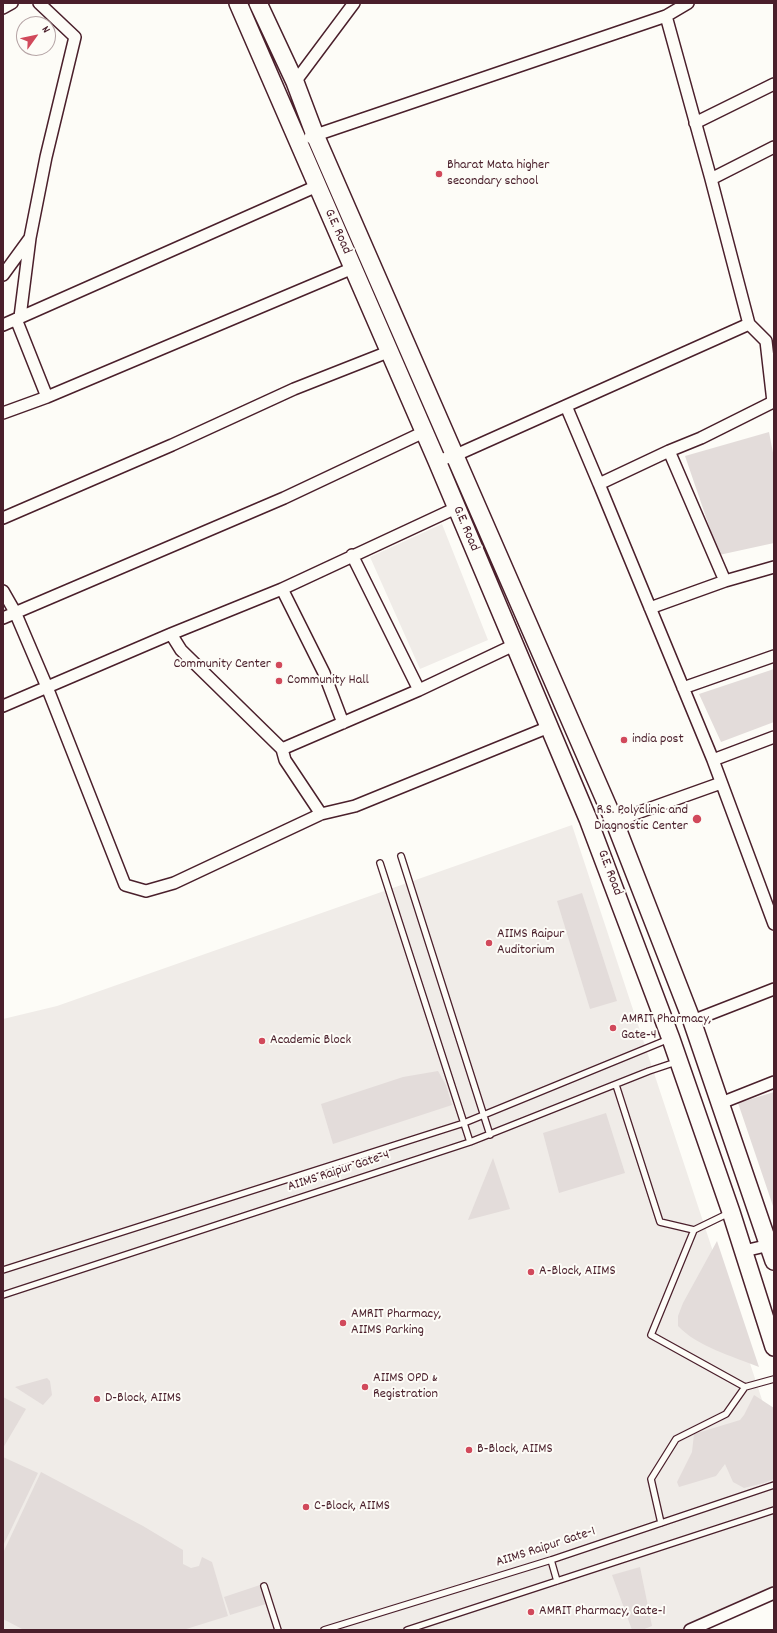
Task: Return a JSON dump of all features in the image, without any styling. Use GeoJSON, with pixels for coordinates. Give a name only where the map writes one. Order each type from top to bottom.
{"type":"FeatureCollection","features":[{"type":"Feature","properties":{"kind":"main road","name":"G.E. Road"},"geometry":{"type":"LineString","coordinates":[[238,3],[437,461],[588,819],[671,1039],[731,1212],[774,1347]]}},
{"type":"Feature","properties":{"kind":"main road"},"geometry":{"type":"LineString","coordinates":[[258,3],[295,82],[315,135],[615,822],[692,1021],[772,1250]]}},
{"type":"Feature","properties":{"kind":"street"},"geometry":{"type":"LineString","coordinates":[[3,8],[12,3]]}},
{"type":"Feature","properties":{"kind":"street"},"geometry":{"type":"LineString","coordinates":[[39,3],[75,37],[46,157],[30,238],[18,318],[47,397]]}},
{"type":"Feature","properties":{"kind":"street"},"geometry":{"type":"LineString","coordinates":[[295,82],[354,3]]}},
{"type":"Feature","properties":{"kind":"street"},"geometry":{"type":"LineString","coordinates":[[298,143],[315,135],[666,16],[688,3]]}},
{"type":"Feature","properties":{"kind":"street"},"geometry":{"type":"LineString","coordinates":[[599,484],[669,451],[701,438],[773,402],[770,340],[749,324],[666,16]]}},
{"type":"Feature","properties":{"kind":"street"},"geometry":{"type":"LineString","coordinates":[[695,123],[774,84]]}},
{"type":"Feature","properties":{"kind":"street"},"geometry":{"type":"LineString","coordinates":[[711,179],[774,147]]}},
{"type":"Feature","properties":{"kind":"street"},"geometry":{"type":"LineString","coordinates":[[3,325],[317,186]]}},
{"type":"Feature","properties":{"kind":"street"},"geometry":{"type":"LineString","coordinates":[[3,275],[30,238]]}},
{"type":"Feature","properties":{"kind":"street"},"geometry":{"type":"LineString","coordinates":[[3,413],[47,397],[353,268]]}},
{"type":"Feature","properties":{"kind":"street"},"geometry":{"type":"LineString","coordinates":[[437,461],[456,455],[749,324]]}},
{"type":"Feature","properties":{"kind":"street"},"geometry":{"type":"LineString","coordinates":[[3,518],[172,446],[294,389],[388,352],[388,350]]}},
{"type":"Feature","properties":{"kind":"street"},"geometry":{"type":"LineString","coordinates":[[566,406],[713,760],[774,924]]}},
{"type":"Feature","properties":{"kind":"street"},"geometry":{"type":"LineString","coordinates":[[3,618],[284,498],[424,432]]}},
{"type":"Feature","properties":{"kind":"street"},"geometry":{"type":"LineString","coordinates":[[669,451],[725,580]]}},
{"type":"Feature","properties":{"kind":"street"},"geometry":{"type":"LineString","coordinates":[[3,706],[171,634],[282,589],[456,508]]}},
{"type":"Feature","properties":{"kind":"street"},"geometry":{"type":"LineString","coordinates":[[352,556],[418,690]]}},
{"type":"Feature","properties":{"kind":"street"},"geometry":{"type":"LineString","coordinates":[[650,608],[725,580],[774,567]]}},
{"type":"Feature","properties":{"kind":"street"},"geometry":{"type":"LineString","coordinates":[[282,589],[324,673],[343,723]]}},
{"type":"Feature","properties":{"kind":"street"},"geometry":{"type":"LineString","coordinates":[[3,591],[15,612],[47,687],[125,885],[146,891],[174,883],[321,814],[355,806],[549,726]]}},
{"type":"Feature","properties":{"kind":"street"},"geometry":{"type":"LineString","coordinates":[[171,634],[181,650],[282,749],[285,760],[321,814]]}},
{"type":"Feature","properties":{"kind":"street"},"geometry":{"type":"LineString","coordinates":[[282,749],[418,690],[514,645]]}},
{"type":"Feature","properties":{"kind":"street"},"geometry":{"type":"LineString","coordinates":[[683,688],[774,656]]}},
{"type":"Feature","properties":{"kind":"street"},"geometry":{"type":"LineString","coordinates":[[713,760],[774,737]]}},
{"type":"Feature","properties":{"kind":"street"},"geometry":{"type":"LineString","coordinates":[[615,822],[637,812],[721,783]]}},
{"type":"Feature","properties":{"kind":"street"},"geometry":{"type":"LineString","coordinates":[[692,1021],[774,989]]}},
{"type":"Feature","properties":{"kind":"street"},"geometry":{"type":"LineString","coordinates":[[721,1103],[774,1082]]}},
{"type":"Feature","properties":{"kind":"street"},"geometry":{"type":"LineString","coordinates":[[744,1252],[772,1250]]}},
{"type":"Feature","properties":{"kind":"street"},"geometry":{"type":"LineString","coordinates":[[690,1630],[774,1593]]}},
{"type":"Feature","properties":{"kind":"lane"},"geometry":{"type":"LineString","coordinates":[[400,856],[490,1135]]}},
{"type":"Feature","properties":{"kind":"lane"},"geometry":{"type":"LineString","coordinates":[[380,863],[470,1142]]}},
{"type":"Feature","properties":{"kind":"lane","name":"AIIMS Raipur Gate-4"},"geometry":{"type":"LineString","coordinates":[[3,1270],[464,1122],[671,1039]]}},
{"type":"Feature","properties":{"kind":"lane","name":"AIIMS Raipur Gate-4"},"geometry":{"type":"LineString","coordinates":[[3,1295],[470,1142],[679,1062]]}},
{"type":"Feature","properties":{"kind":"lane"},"geometry":{"type":"LineString","coordinates":[[616,1085],[660,1222],[694,1230],[731,1212]]}},
{"type":"Feature","properties":{"kind":"lane"},"geometry":{"type":"LineString","coordinates":[[694,1230],[651,1335],[745,1387]]}},
{"type":"Feature","properties":{"kind":"lane"},"geometry":{"type":"LineString","coordinates":[[661,1523],[651,1479],[676,1439],[726,1414],[745,1387],[774,1379]]}},
{"type":"Feature","properties":{"kind":"lane","name":"AIIMS Raipur Gate-1"},"geometry":{"type":"LineString","coordinates":[[324,1630],[551,1560],[774,1485]]}},
{"type":"Feature","properties":{"kind":"lane"},"geometry":{"type":"LineString","coordinates":[[407,1630],[774,1510]]}},
{"type":"Feature","properties":{"kind":"lane"},"geometry":{"type":"LineString","coordinates":[[551,1560],[557,1581]]}},
{"type":"Feature","properties":{"kind":"lane"},"geometry":{"type":"LineString","coordinates":[[264,1586],[278,1630]]}},
{"type":"Feature","properties":{"kind":"shaded area"},"geometry":{"type":"Polygon","coordinates":[[[769,432],[774,458],[774,543],[719,555],[685,456],[769,432]]]}},
{"type":"Feature","properties":{"kind":"shaded area"},"geometry":{"type":"Polygon","coordinates":[[[442,524],[488,640],[420,669],[370,557],[442,524]]]}},
{"type":"Feature","properties":{"kind":"shaded area"},"geometry":{"type":"Polygon","coordinates":[[[774,669],[774,722],[721,742],[699,694],[774,669]]]}},
{"type":"Feature","properties":{"kind":"shaded area"},"geometry":{"type":"Polygon","coordinates":[[[572,825],[774,1436],[774,1593],[685,1630],[3,1630],[3,1019],[57,1006],[572,825]]]}},
{"type":"Feature","properties":{"kind":"shaded area"},"geometry":{"type":"Polygon","coordinates":[[[582,893],[617,1001],[590,1009],[557,901],[582,893]]]}},
{"type":"Feature","properties":{"kind":"shaded area"},"geometry":{"type":"Polygon","coordinates":[[[438,1071],[446,1085],[452,1105],[333,1144],[321,1104],[403,1077],[438,1071]]]}},
{"type":"Feature","properties":{"kind":"shaded area"},"geometry":{"type":"Polygon","coordinates":[[[774,1092],[774,1209],[738,1103],[774,1092]]]}},
{"type":"Feature","properties":{"kind":"shaded area"},"geometry":{"type":"Polygon","coordinates":[[[606,1113],[625,1173],[559,1193],[543,1133],[606,1113]]]}},
{"type":"Feature","properties":{"kind":"shaded area"},"geometry":{"type":"Polygon","coordinates":[[[493,1158],[510,1209],[468,1220],[493,1158]]]}},
{"type":"Feature","properties":{"kind":"shaded area"},"geometry":{"type":"Polygon","coordinates":[[[717,1241],[759,1367],[727,1355],[695,1340],[678,1326],[678,1316],[683,1303],[717,1241]]]}},
{"type":"Feature","properties":{"kind":"shaded area"},"geometry":{"type":"Polygon","coordinates":[[[47,1378],[50,1381],[52,1395],[43,1405],[15,1387],[47,1378]]]}},
{"type":"Feature","properties":{"kind":"shaded area"},"geometry":{"type":"Polygon","coordinates":[[[754,1395],[774,1408],[774,1479],[744,1488],[733,1482],[725,1464],[716,1476],[679,1487],[677,1482],[692,1452],[694,1434],[740,1420],[754,1395]]]}},
{"type":"Feature","properties":{"kind":"shaded area"},"geometry":{"type":"Polygon","coordinates":[[[3,1397],[26,1409],[3,1448],[3,1397]]]}},
{"type":"Feature","properties":{"kind":"shaded area"},"geometry":{"type":"Polygon","coordinates":[[[3,1457],[38,1473],[3,1546],[3,1457]]]}},
{"type":"Feature","properties":{"kind":"shaded area"},"geometry":{"type":"Polygon","coordinates":[[[41,1472],[143,1526],[183,1550],[183,1564],[191,1568],[199,1566],[202,1557],[212,1562],[228,1616],[183,1630],[24,1630],[3,1619],[3,1553],[41,1472]]]}},
{"type":"Feature","properties":{"kind":"shaded area"},"geometry":{"type":"Polygon","coordinates":[[[640,1567],[652,1626],[642,1630],[632,1630],[612,1575],[640,1567]]]}},
{"type":"Feature","properties":{"kind":"shaded area"},"geometry":{"type":"Polygon","coordinates":[[[260,1585],[266,1604],[230,1615],[224,1597],[260,1585]]]}},
{"type":"Feature","properties":{"kind":"place","name":"Bharat Mata higher secondary school"},"geometry":{"type":"Point","coordinates":[439,174]}},
{"type":"Feature","properties":{"kind":"place","name":"Community Center"},"geometry":{"type":"Point","coordinates":[279,665]}},
{"type":"Feature","properties":{"kind":"place","name":"Community Hall"},"geometry":{"type":"Point","coordinates":[279,681]}},
{"type":"Feature","properties":{"kind":"place","name":"india post"},"geometry":{"type":"Point","coordinates":[624,740]}},
{"type":"Feature","properties":{"kind":"place","name":"R.S. Polyclinic and Diagnostic Center"},"geometry":{"type":"Point","coordinates":[697,819]}},
{"type":"Feature","properties":{"kind":"place","name":"AIIMS Raipur Auditorium"},"geometry":{"type":"Point","coordinates":[489,943]}},
{"type":"Feature","properties":{"kind":"place","name":"AMRIT Pharmacy, Gate-4"},"geometry":{"type":"Point","coordinates":[613,1028]}},
{"type":"Feature","properties":{"kind":"place","name":"Academic Block"},"geometry":{"type":"Point","coordinates":[262,1041]}},
{"type":"Feature","properties":{"kind":"place","name":"A-Block, AIIMS"},"geometry":{"type":"Point","coordinates":[531,1272]}},
{"type":"Feature","properties":{"kind":"place","name":"AMRIT Pharmacy, AIIMS Parking"},"geometry":{"type":"Point","coordinates":[343,1323]}},
{"type":"Feature","properties":{"kind":"place","name":"AIIMS OPD & Registration"},"geometry":{"type":"Point","coordinates":[365,1387]}},
{"type":"Feature","properties":{"kind":"place","name":"D-Block, AIIMS"},"geometry":{"type":"Point","coordinates":[97,1399]}},
{"type":"Feature","properties":{"kind":"place","name":"B-Block, AIIMS"},"geometry":{"type":"Point","coordinates":[469,1450]}},
{"type":"Feature","properties":{"kind":"place","name":"C-Block, AIIMS"},"geometry":{"type":"Point","coordinates":[306,1507]}},
{"type":"Feature","properties":{"kind":"place","name":"AMRIT Pharmacy, Gate-1"},"geometry":{"type":"Point","coordinates":[531,1612]}}]}
